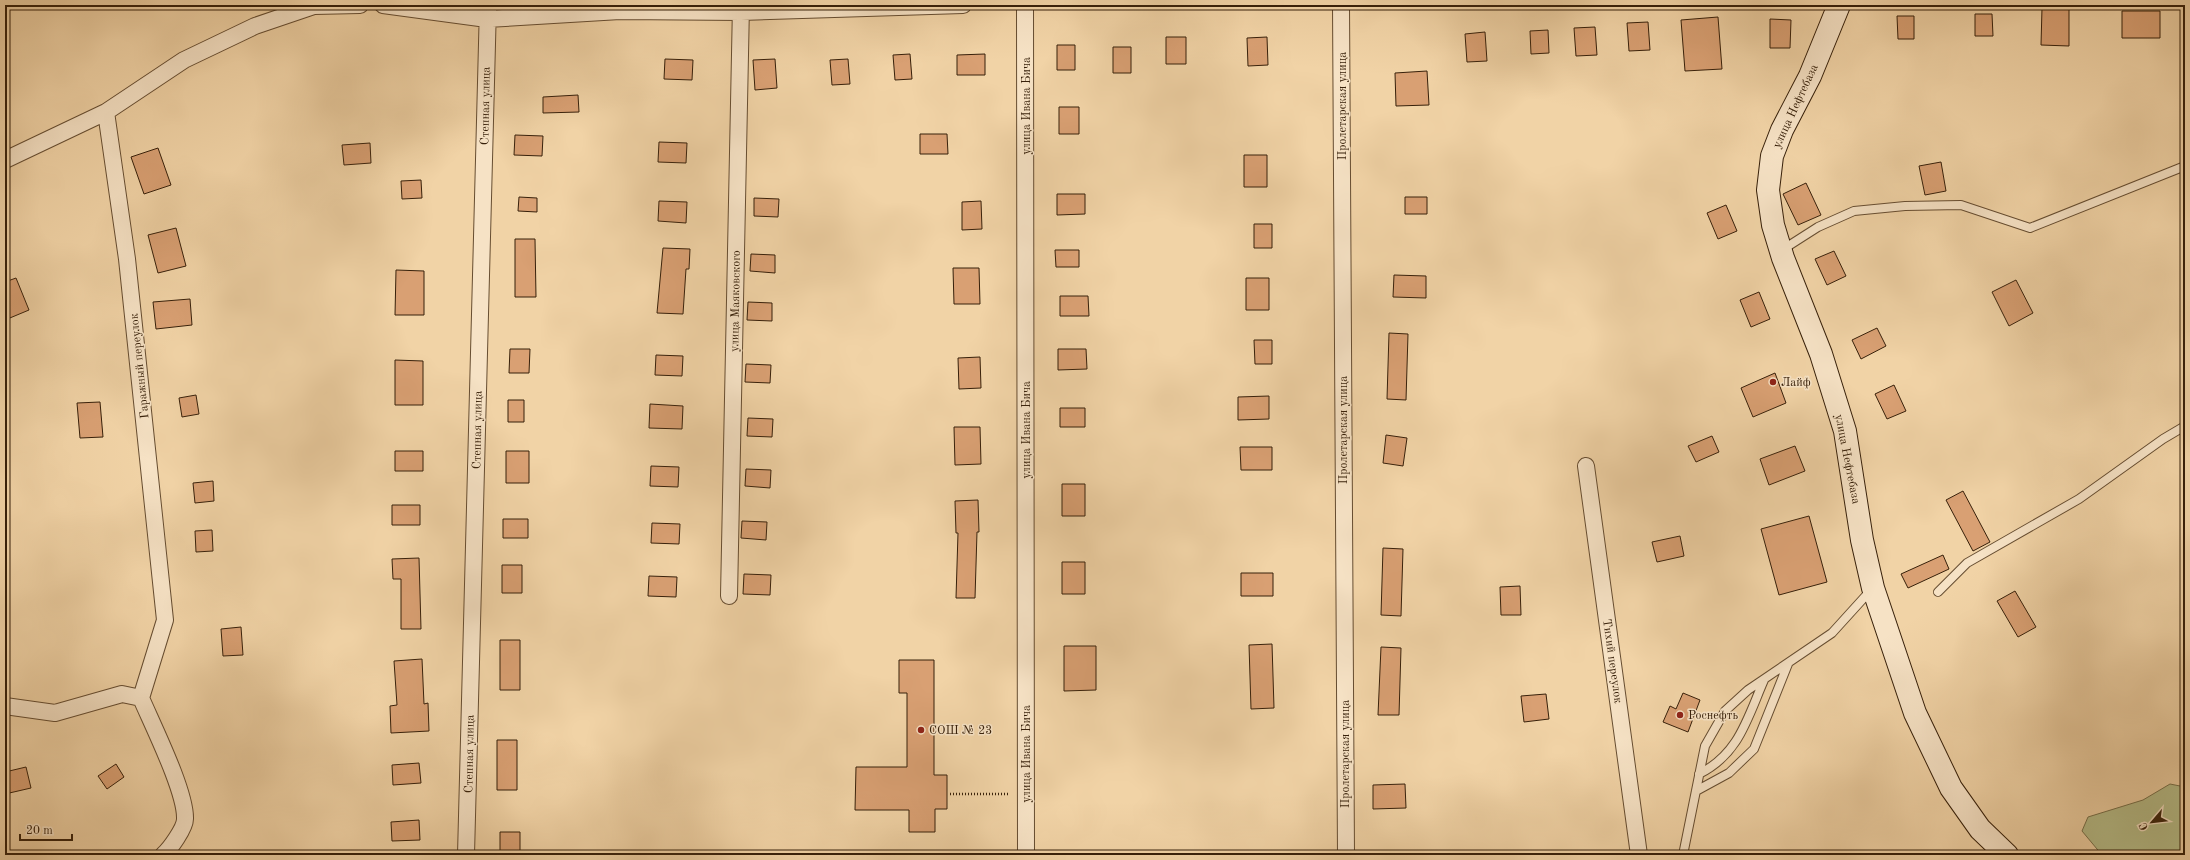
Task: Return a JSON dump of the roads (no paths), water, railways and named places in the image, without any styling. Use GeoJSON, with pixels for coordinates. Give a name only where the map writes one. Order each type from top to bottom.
{"type":"FeatureCollection","features":[{"type":"Feature","properties":{"kind":"main road","name":"улица Нефтебаза"},"geometry":{"type":"LineString","coordinates":[[1839,5],[1810,76],[1782,130],[1772,156],[1768,190],[1774,225],[1781,251],[1821,354],[1845,431],[1862,540],[1873,588],[1914,713],[1952,788],[1980,830],[2007,855]]}},
{"type":"Feature","properties":{"kind":"street"},"geometry":{"type":"LineString","coordinates":[[5,160],[106,112],[184,60],[255,26],[314,6],[360,5]]}},
{"type":"Feature","properties":{"kind":"street"},"geometry":{"type":"LineString","coordinates":[[383,5],[488,12],[963,5]]}},
{"type":"Feature","properties":{"kind":"street","name":"улица Ивана Бича"},"geometry":{"type":"LineString","coordinates":[[1025,5],[1026,855]]}},
{"type":"Feature","properties":{"kind":"street","name":"Пролетарская улица"},"geometry":{"type":"LineString","coordinates":[[1341,5],[1346,855]]}},
{"type":"Feature","properties":{"kind":"street","name":"улица Маяковского"},"geometry":{"type":"LineString","coordinates":[[729,596],[741,9]]}},
{"type":"Feature","properties":{"kind":"street","name":"Степная улица"},"geometry":{"type":"LineString","coordinates":[[466,855],[488,12]]}},
{"type":"Feature","properties":{"kind":"street","name":"Гаражный переулок"},"geometry":{"type":"LineString","coordinates":[[106,112],[127,259],[165,620],[141,698]]}},
{"type":"Feature","properties":{"kind":"street","name":"Тихий переулок"},"geometry":{"type":"LineString","coordinates":[[1586,466],[1639,855]]}},
{"type":"Feature","properties":{"kind":"street"},"geometry":{"type":"LineString","coordinates":[[5,706],[55,713],[122,694],[141,698],[182,798],[185,820],[170,849],[163,855]]}},
{"type":"Feature","properties":{"kind":"lane"},"geometry":{"type":"LineString","coordinates":[[1781,251],[1818,227],[1854,211],[1905,206],[1961,205],[2030,228],[2185,166]]}},
{"type":"Feature","properties":{"kind":"lane"},"geometry":{"type":"LineString","coordinates":[[1938,592],[1967,563],[2079,499],[2163,439],[2185,426]]}},
{"type":"Feature","properties":{"kind":"lane"},"geometry":{"type":"LineString","coordinates":[[1683,855],[1705,746],[1724,711],[1748,690],[1832,633],[1873,588]]}},
{"type":"Feature","properties":{"kind":"lane"},"geometry":{"type":"LineString","coordinates":[[1696,791],[1729,773],[1754,749],[1788,664]]}},
{"type":"Feature","properties":{"kind":"lane"},"geometry":{"type":"LineString","coordinates":[[1699,774],[1715,766],[1736,744],[1764,680]]}},
{"type":"Feature","properties":{"kind":"place","name":"Лайф"},"geometry":{"type":"Point","coordinates":[1773,382]}},
{"type":"Feature","properties":{"kind":"place","name":"Роснефть"},"geometry":{"type":"Point","coordinates":[1680,715]}},
{"type":"Feature","properties":{"kind":"place","name":"СОШ № 23"},"geometry":{"type":"Point","coordinates":[921,730]}}]}
